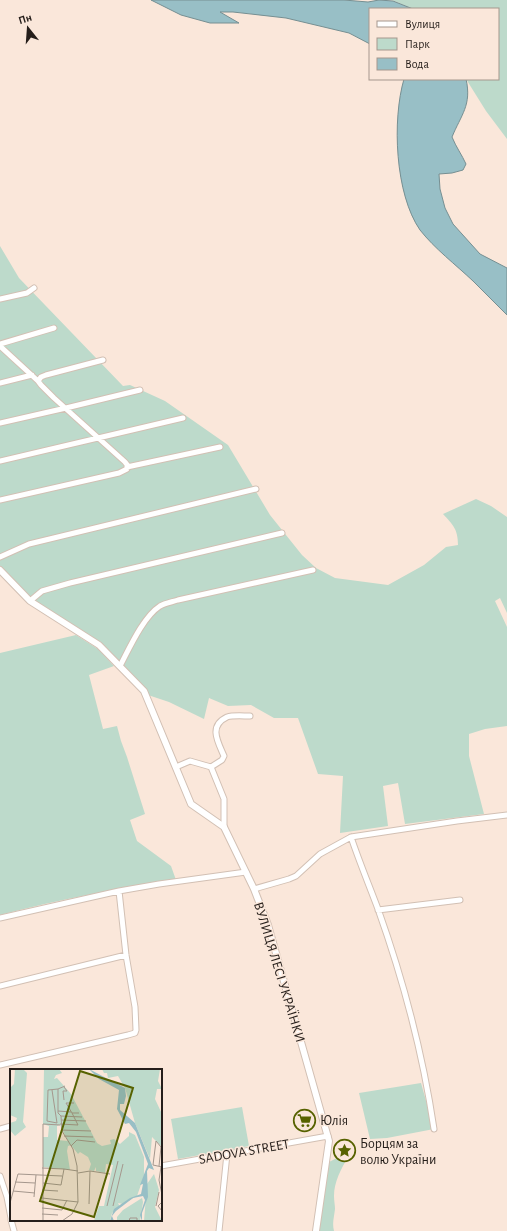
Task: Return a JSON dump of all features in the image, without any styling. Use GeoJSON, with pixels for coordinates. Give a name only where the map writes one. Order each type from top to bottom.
{"type":"FeatureCollection","features":[{"type":"Feature","properties":{"kind":"street"},"geometry":{"type":"LineString","coordinates":[[0,299],[27,293],[34,288]]}},
{"type":"Feature","properties":{"kind":"street"},"geometry":{"type":"LineString","coordinates":[[54,328],[0,345],[125,462],[127,467]]}},
{"type":"Feature","properties":{"kind":"street"},"geometry":{"type":"LineString","coordinates":[[38,381],[41,377],[46,375],[103,360]]}},
{"type":"Feature","properties":{"kind":"street"},"geometry":{"type":"LineString","coordinates":[[0,383],[32,376]]}},
{"type":"Feature","properties":{"kind":"street"},"geometry":{"type":"LineString","coordinates":[[0,423],[140,390]]}},
{"type":"Feature","properties":{"kind":"street"},"geometry":{"type":"LineString","coordinates":[[0,461],[183,418]]}},
{"type":"Feature","properties":{"kind":"street"},"geometry":{"type":"LineString","coordinates":[[0,500],[119,473],[125,471],[127,467],[220,447]]}},
{"type":"Feature","properties":{"kind":"street"},"geometry":{"type":"LineString","coordinates":[[0,557],[28,544],[256,489]]}},
{"type":"Feature","properties":{"kind":"street"},"geometry":{"type":"LineString","coordinates":[[30,601],[42,591],[70,583],[282,532]]}},
{"type":"Feature","properties":{"kind":"street","name":"ВУЛИЦЯ ЛЕСІ УКРАЇНКИ"},"geometry":{"type":"LineString","coordinates":[[0,570],[30,601],[99,645],[144,691],[191,804],[224,827],[246,872],[268,925],[330,1141],[316,1231]]}},
{"type":"Feature","properties":{"kind":"street"},"geometry":{"type":"LineString","coordinates":[[120,666],[140,628],[156,609],[161,606],[178,600],[313,570]]}},
{"type":"Feature","properties":{"kind":"street"},"geometry":{"type":"LineString","coordinates":[[176,767],[190,761],[211,767],[222,760],[224,756],[216,738],[218,724],[228,717],[250,716]]}},
{"type":"Feature","properties":{"kind":"street"},"geometry":{"type":"LineString","coordinates":[[211,767],[224,799],[224,827]]}},
{"type":"Feature","properties":{"kind":"street"},"geometry":{"type":"LineString","coordinates":[[254,889],[296,876],[320,854],[351,837],[507,815]]}},
{"type":"Feature","properties":{"kind":"street"},"geometry":{"type":"LineString","coordinates":[[351,837],[378,910],[403,986],[434,1129]]}},
{"type":"Feature","properties":{"kind":"street"},"geometry":{"type":"LineString","coordinates":[[0,918],[159,884],[246,872]]}},
{"type":"Feature","properties":{"kind":"street"},"geometry":{"type":"LineString","coordinates":[[0,1065],[135,1033],[135,1007],[126,955],[119,892]]}},
{"type":"Feature","properties":{"kind":"street"},"geometry":{"type":"LineString","coordinates":[[378,910],[460,900]]}},
{"type":"Feature","properties":{"kind":"street"},"geometry":{"type":"LineString","coordinates":[[0,986],[126,955]]}},
{"type":"Feature","properties":{"kind":"street"},"geometry":{"type":"LineString","coordinates":[[0,1129],[10,1126]]}},
{"type":"Feature","properties":{"kind":"street","name":"SADOVA STREET"},"geometry":{"type":"LineString","coordinates":[[162,1166],[328,1136]]}},
{"type":"Feature","properties":{"kind":"street"},"geometry":{"type":"LineString","coordinates":[[219,1231],[227,1154]]}},
{"type":"Feature","properties":{"kind":"street"},"geometry":{"type":"LineString","coordinates":[[0,1176],[9,1197],[10,1208]]}},
{"type":"Feature","properties":{"kind":"street"},"geometry":{"type":"LineString","coordinates":[[12,1221],[14,1231]]}},
{"type":"Feature","properties":{"kind":"green space"},"geometry":{"type":"Polygon","coordinates":[[[392,0],[507,0],[507,139],[486,111],[467,80],[499,80],[499,8],[411,8],[392,0]]]}},
{"type":"Feature","properties":{"kind":"green space"},"geometry":{"type":"Polygon","coordinates":[[[0,246],[19,278],[123,386],[130,385],[165,401],[228,445],[270,515],[302,555],[316,568],[335,578],[388,585],[424,565],[446,547],[458,545],[456,531],[450,521],[443,514],[476,499],[491,506],[507,517],[507,613],[500,598],[495,601],[507,627],[507,726],[485,729],[469,734],[469,756],[484,814],[405,824],[398,783],[383,786],[388,826],[340,833],[343,776],[318,774],[298,718],[274,718],[251,705],[228,706],[209,698],[204,719],[169,702],[148,695],[104,649],[26,595],[0,567],[0,246]]]}},
{"type":"Feature","properties":{"kind":"green space"},"geometry":{"type":"Polygon","coordinates":[[[76,635],[98,649],[114,666],[89,675],[103,729],[117,726],[145,814],[130,820],[137,841],[171,866],[176,880],[87,895],[0,915],[0,653],[76,635]]]}},
{"type":"Feature","properties":{"kind":"green space"},"geometry":{"type":"Polygon","coordinates":[[[421,1083],[434,1129],[387,1138],[370,1139],[359,1093],[421,1083]]]}},
{"type":"Feature","properties":{"kind":"green space"},"geometry":{"type":"Polygon","coordinates":[[[242,1107],[249,1146],[178,1159],[171,1119],[242,1107]]]}},
{"type":"Feature","properties":{"kind":"green space"},"geometry":{"type":"Polygon","coordinates":[[[348,1157],[340,1171],[335,1186],[334,1231],[319,1231],[329,1162],[337,1158],[348,1157]]]}},
{"type":"Feature","properties":{"kind":"water"},"geometry":{"type":"Polygon","coordinates":[[[151,0],[344,0],[368,2],[379,0],[393,1],[410,8],[369,8],[369,43],[349,33],[286,18],[220,12],[239,23],[210,23],[181,15],[151,0]]]}},
{"type":"Feature","properties":{"kind":"water"},"geometry":{"type":"Polygon","coordinates":[[[404,80],[466,80],[468,96],[467,103],[452,137],[466,164],[463,170],[439,174],[440,189],[445,208],[453,224],[480,254],[507,268],[507,315],[473,281],[432,244],[420,230],[412,215],[405,197],[398,156],[397,135],[400,96],[404,80]]]}},
{"type":"Feature","properties":{"kind":"place","name":"Юлія"},"geometry":{"type":"Point","coordinates":[305,1120]}},
{"type":"Feature","properties":{"kind":"place","name":"Борцям за волю України"},"geometry":{"type":"Point","coordinates":[344,1151]}}]}
